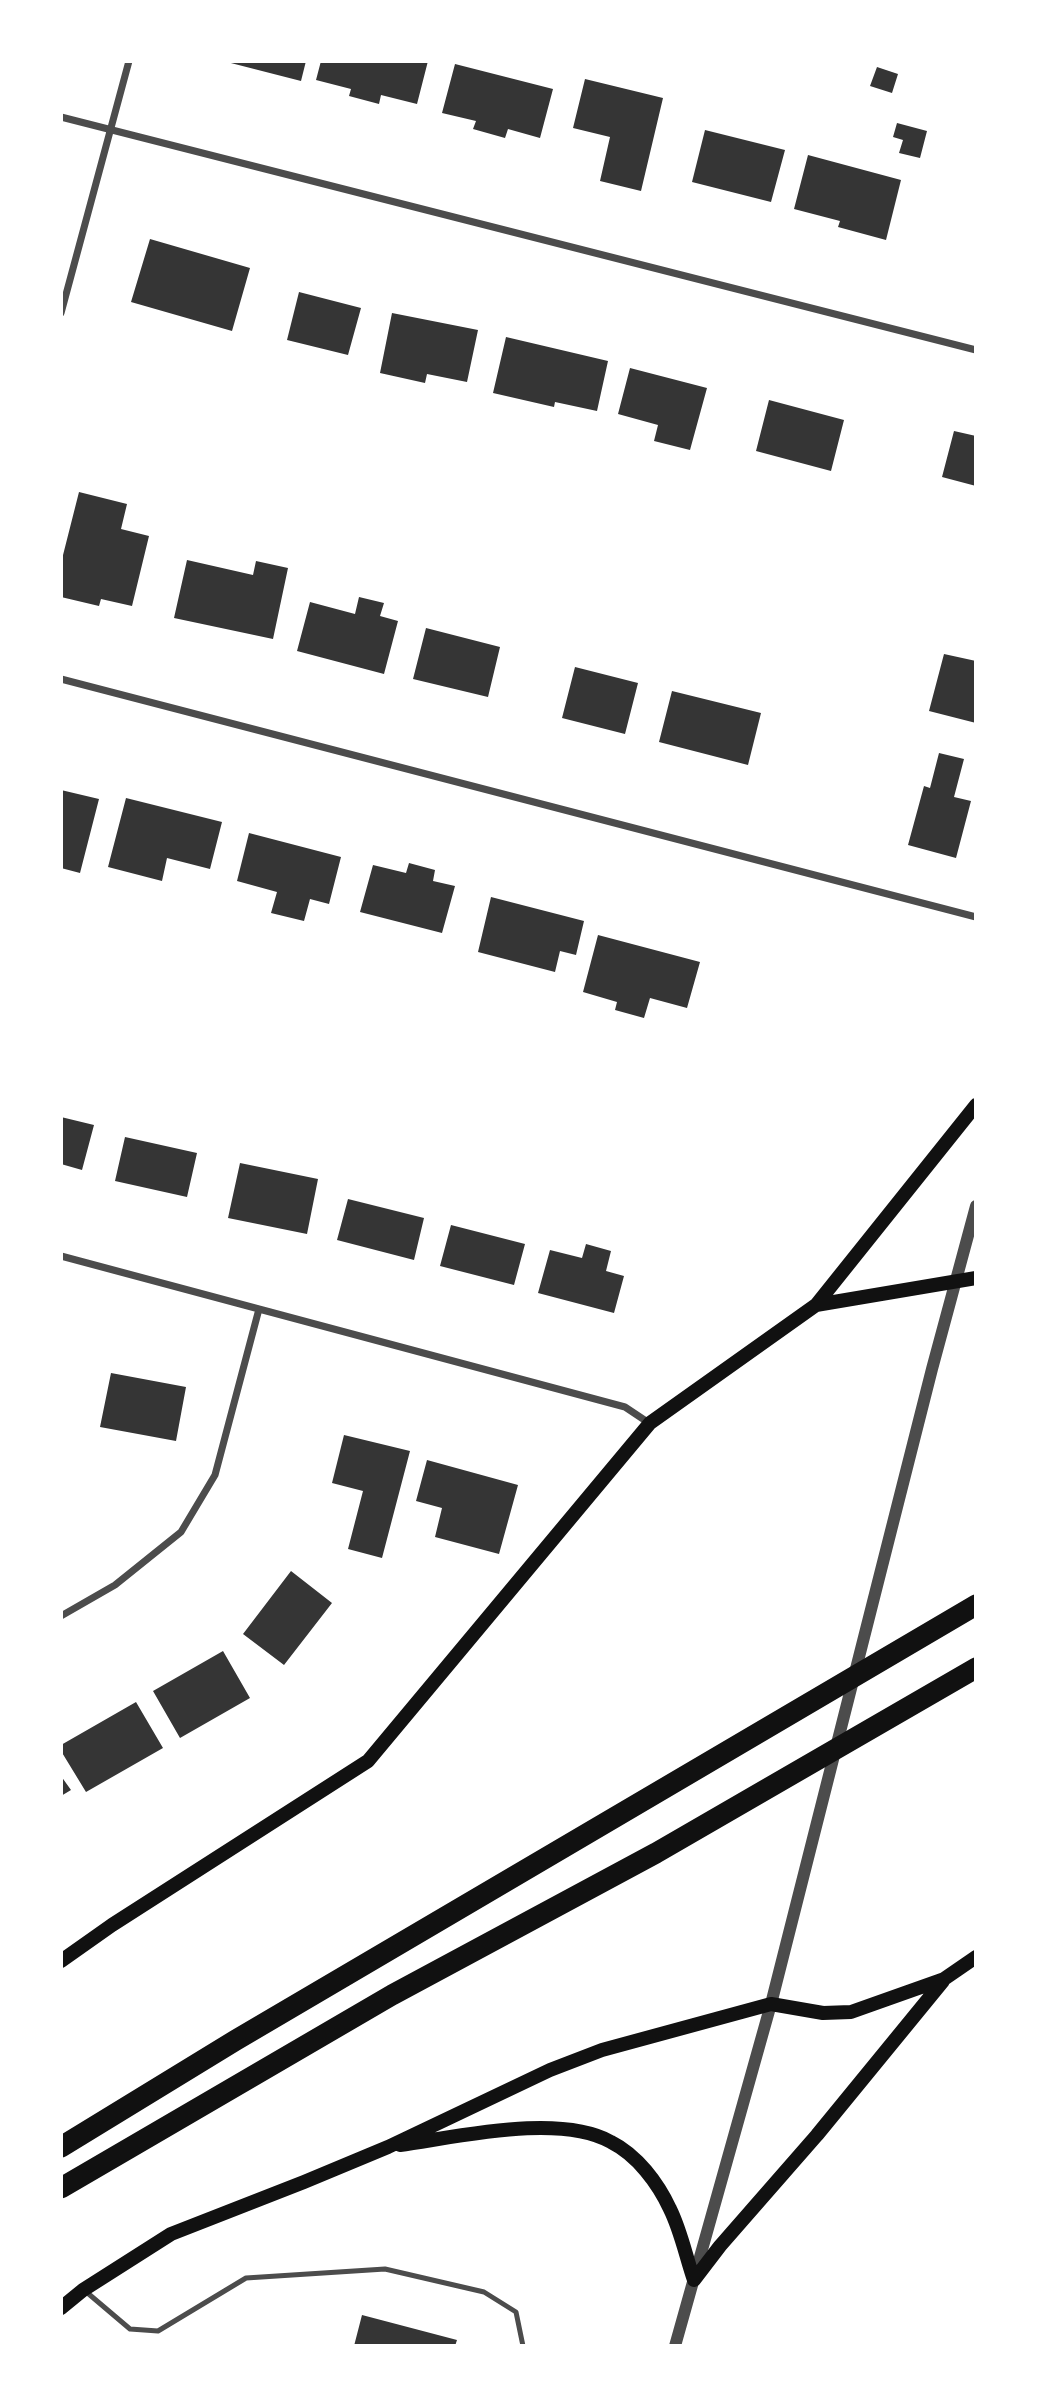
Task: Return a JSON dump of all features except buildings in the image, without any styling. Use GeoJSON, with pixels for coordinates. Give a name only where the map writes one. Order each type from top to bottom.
{"type":"FeatureCollection","features":[{"type":"Feature","properties":{"kind":"highway"},"geometry":{"type":"LineString","coordinates":[[61,2147],[236,2039],[976,1605]]}},
{"type":"Feature","properties":{"kind":"highway"},"geometry":{"type":"LineString","coordinates":[[61,2188],[392,1995],[656,1853],[976,1668]]}},
{"type":"Feature","properties":{"kind":"main road"},"geometry":{"type":"LineString","coordinates":[[61,1961],[112,1925],[368,1761],[650,1423],[816,1306],[976,1105]]}},
{"type":"Feature","properties":{"kind":"main road"},"geometry":{"type":"LineString","coordinates":[[816,1306],[976,1279]]}},
{"type":"Feature","properties":{"kind":"main road"},"geometry":{"type":"LineString","coordinates":[[61,2308],[83,2290],[171,2234],[388,2147],[563,2065],[602,2050],[771,2004],[823,2013],[851,2012],[944,1979],[976,1957]]}},
{"type":"Feature","properties":{"kind":"main road"},"geometry":{"type":"LineString","coordinates":[[694,2280],[944,1979]]}},
{"type":"Feature","properties":{"kind":"main road"},"geometry":{"type":"LineString","coordinates":[[388,2147],[528,2128],[583,2132],[611,2142],[644,2167],[670,2209],[694,2280]]}},
{"type":"Feature","properties":{"kind":"street"},"geometry":{"type":"LineString","coordinates":[[61,313],[129,61]]}},
{"type":"Feature","properties":{"kind":"street"},"geometry":{"type":"LineString","coordinates":[[61,117],[976,350]]}},
{"type":"Feature","properties":{"kind":"street"},"geometry":{"type":"LineString","coordinates":[[61,678],[976,917]]}},
{"type":"Feature","properties":{"kind":"street"},"geometry":{"type":"LineString","coordinates":[[675,2346],[771,2004],[976,1206]]}},
{"type":"Feature","properties":{"kind":"street"},"geometry":{"type":"LineString","coordinates":[[61,1256],[625,1407],[650,1423]]}},
{"type":"Feature","properties":{"kind":"street"},"geometry":{"type":"LineString","coordinates":[[61,1616],[115,1585],[164,1548],[188,1522],[215,1475],[259,1309]]}},
{"type":"Feature","properties":{"kind":"lane"},"geometry":{"type":"LineString","coordinates":[[83,2290],[130,2329],[158,2331],[246,2278],[385,2269],[484,2292],[516,2312],[523,2346]]}}]}
